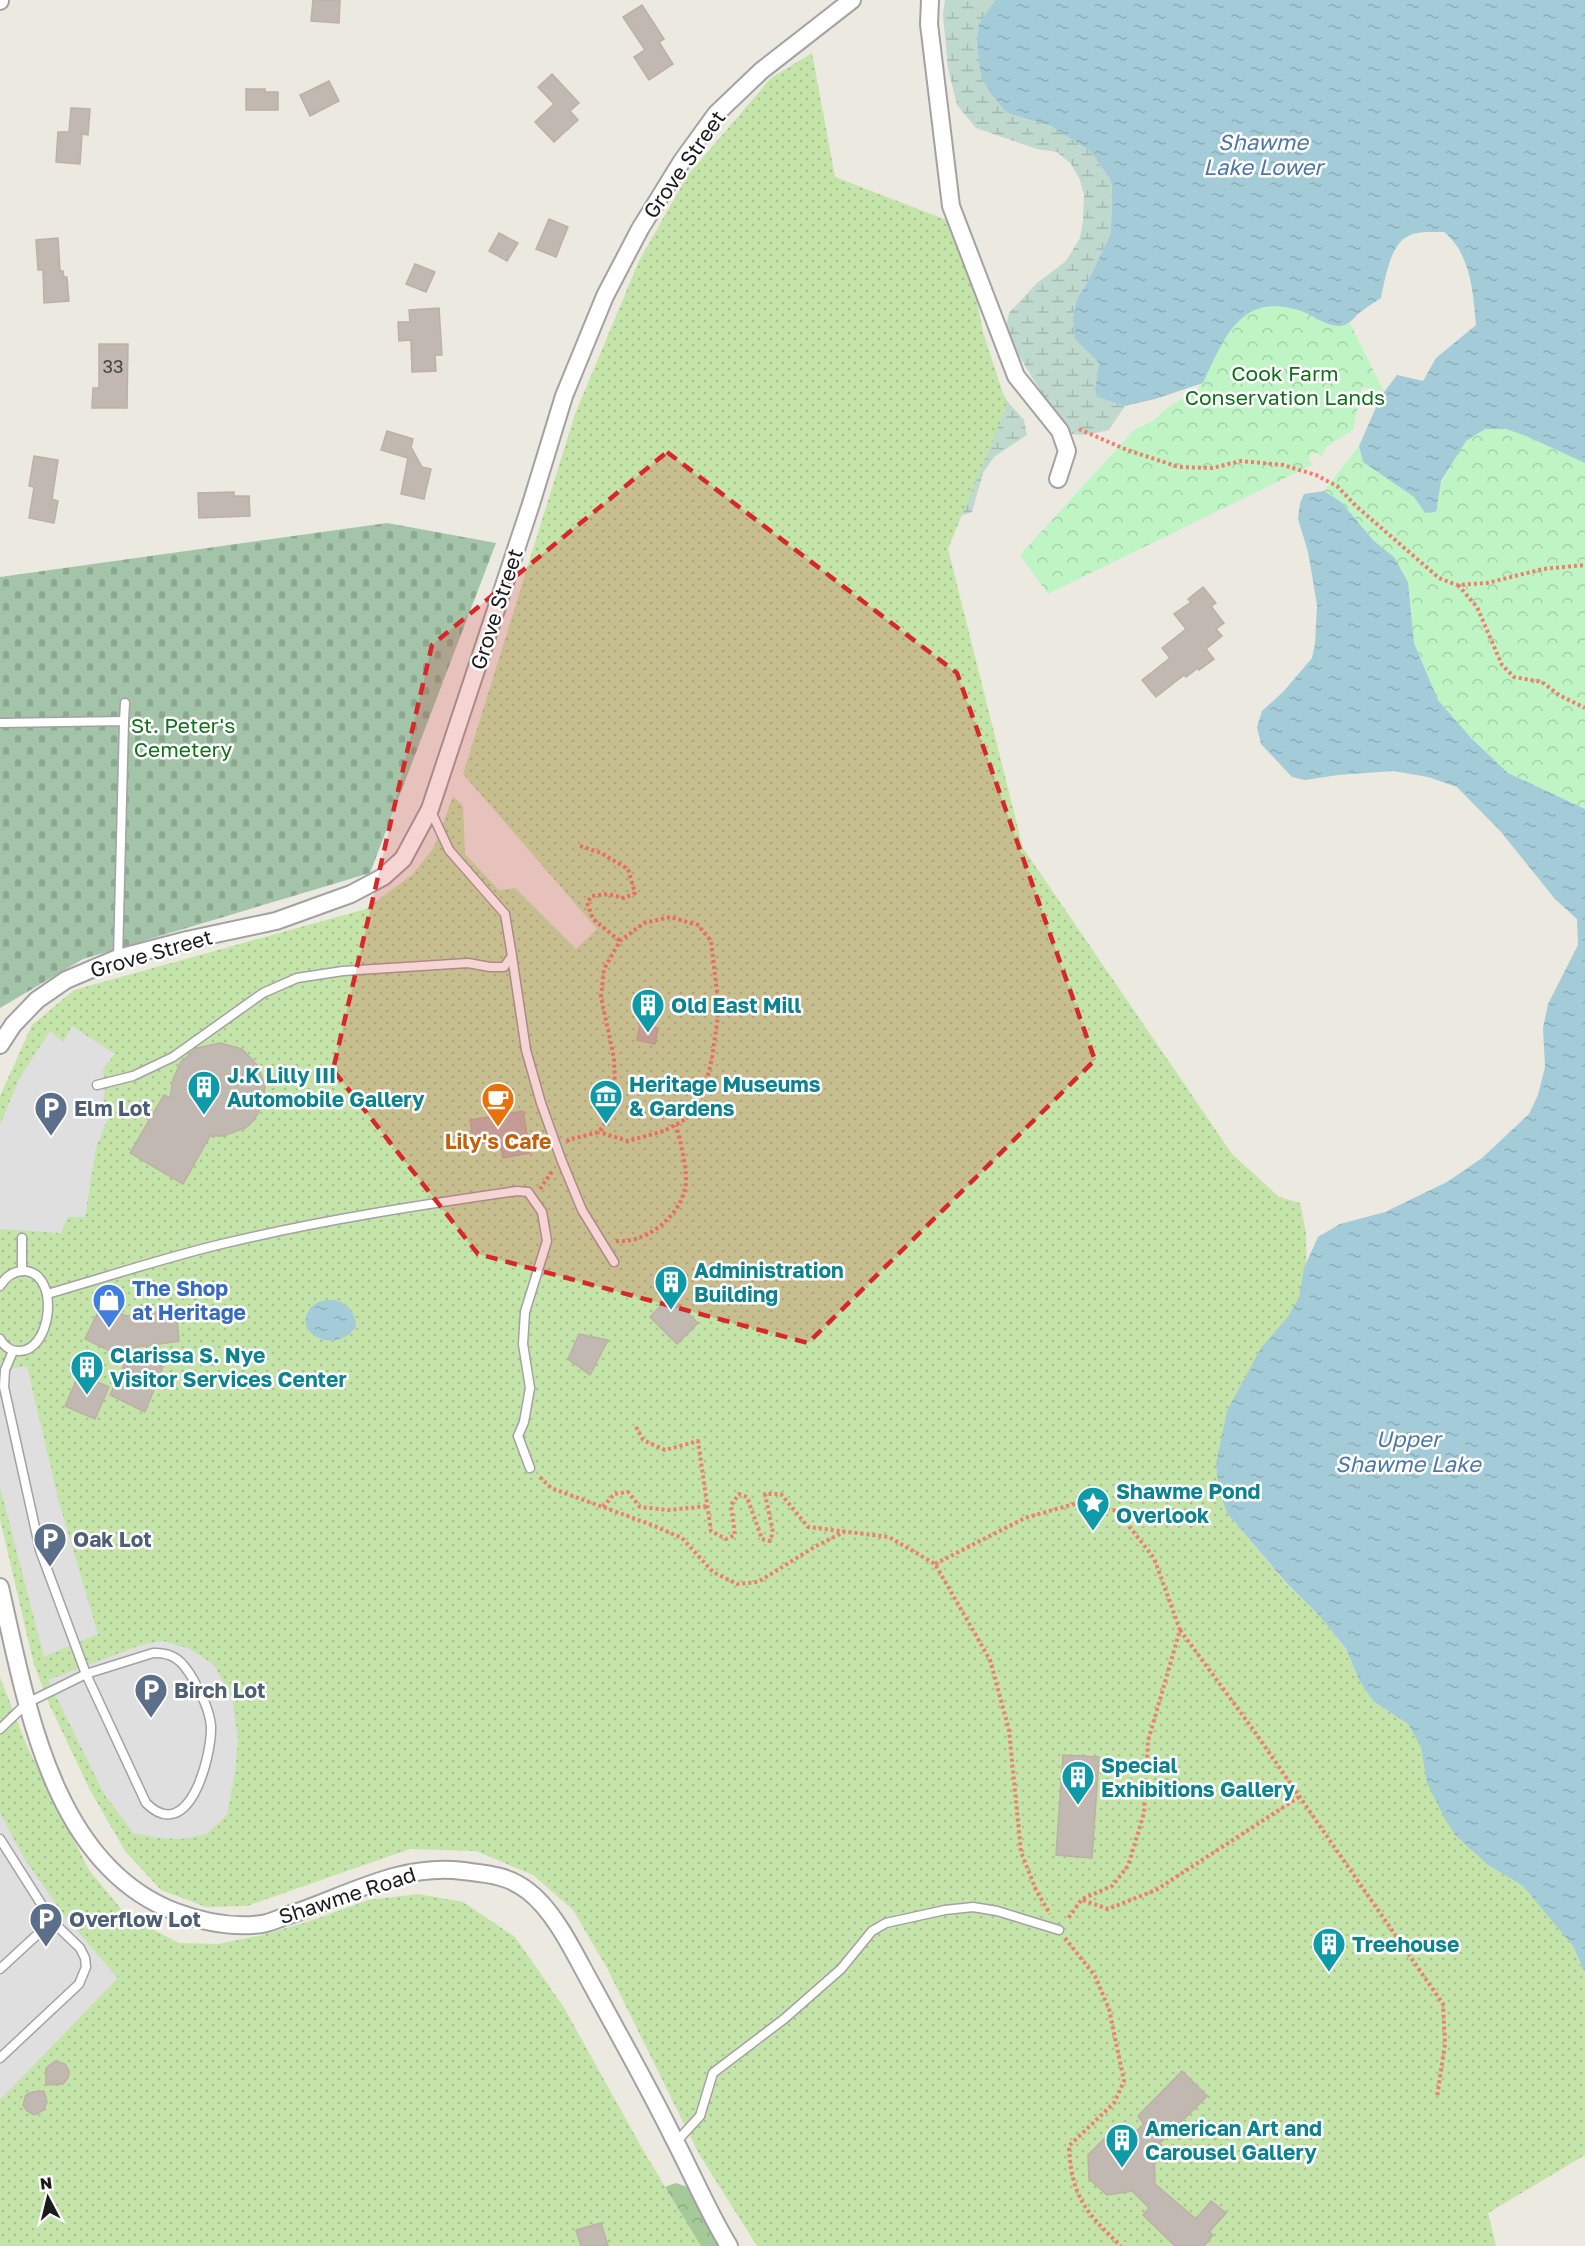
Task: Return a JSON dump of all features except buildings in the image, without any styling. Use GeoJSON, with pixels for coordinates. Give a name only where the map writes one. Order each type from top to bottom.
{"type":"FeatureCollection","features":[{"type":"Feature","properties":{"kind":"street","name":"Grove Street"},"geometry":{"type":"LineString","coordinates":[[0,1045],[13,1025],[37,1000],[66,980],[118,958],[276,921],[351,894],[383,877],[403,859],[430,810],[531,504],[564,396],[605,296],[681,161],[716,114],[761,71],[852,0]]}},
{"type":"Feature","properties":{"kind":"street"},"geometry":{"type":"LineString","coordinates":[[930,0],[929,24],[951,206],[1016,376],[1060,431],[1067,451],[1058,479]]}},
{"type":"Feature","properties":{"kind":"street","name":"Shawme Road"},"geometry":{"type":"LineString","coordinates":[[0,1587],[27,1703],[50,1772],[70,1814],[108,1867],[126,1885],[157,1905],[190,1917],[224,1925],[262,1924],[386,1878],[418,1870],[448,1869],[503,1876],[529,1892],[560,1928],[676,2142],[729,2246]]}},
{"type":"Feature","properties":{"kind":"lane"},"geometry":{"type":"LineString","coordinates":[[118,958],[125,703]]}},
{"type":"Feature","properties":{"kind":"lane"},"geometry":{"type":"LineString","coordinates":[[0,723],[124,721]]}},
{"type":"Feature","properties":{"kind":"lane"},"geometry":{"type":"LineString","coordinates":[[430,810],[449,850],[505,914],[526,1050],[561,1160],[582,1210],[614,1262]]}},
{"type":"Feature","properties":{"kind":"lane"},"geometry":{"type":"LineString","coordinates":[[97,1085],[133,1076],[173,1057],[263,993],[297,978],[343,971],[468,963],[504,967],[512,956]]}},
{"type":"Feature","properties":{"kind":"lane"},"geometry":{"type":"LineString","coordinates":[[47,1294],[225,1243],[380,1211],[517,1191],[528,1192],[542,1212],[547,1241],[525,1312],[523,1344],[530,1388],[524,1422],[518,1436],[530,1468]]}},
{"type":"Feature","properties":{"kind":"lane"},"geometry":{"type":"LineString","coordinates":[[22,1238],[22,1271]]}},
{"type":"Feature","properties":{"kind":"lane"},"geometry":{"type":"LineString","coordinates":[[0,1286],[4,1279],[12,1273],[22,1271],[37,1275],[46,1287],[47,1294],[45,1325],[36,1346],[26,1352],[13,1351],[0,1339]]}},
{"type":"Feature","properties":{"kind":"lane"},"geometry":{"type":"LineString","coordinates":[[0,1729],[27,1703],[86,1674],[153,1653],[175,1657],[185,1666],[203,1697],[210,1716],[211,1728],[205,1767],[196,1792],[187,1805],[170,1813],[152,1809],[146,1803],[86,1674],[37,1538],[4,1388],[5,1370],[13,1351]]}},
{"type":"Feature","properties":{"kind":"lane"},"geometry":{"type":"LineString","coordinates":[[0,1839],[52,1921],[80,1948],[85,1958],[83,1976],[79,1984],[0,2058]]}},
{"type":"Feature","properties":{"kind":"lane"},"geometry":{"type":"LineString","coordinates":[[676,2142],[700,2116],[713,2073],[783,2019],[840,1969],[872,1931],[886,1923],[973,1907],[997,1911],[1059,1930]]}},
{"type":"Feature","properties":{"kind":"lane"},"geometry":{"type":"LineString","coordinates":[[0,1969],[52,1921]]}},
{"type":"Feature","properties":{"kind":"path"},"geometry":{"type":"LineString","coordinates":[[1077,429],[1126,450],[1179,467],[1212,468],[1241,461],[1284,465],[1316,475],[1338,486],[1356,505],[1439,578],[1457,585],[1477,607],[1502,665],[1514,677],[1542,682],[1559,695],[1585,708]]}},
{"type":"Feature","properties":{"kind":"path"},"geometry":{"type":"LineString","coordinates":[[1457,585],[1487,582],[1543,569],[1585,565]]}},
{"type":"Feature","properties":{"kind":"path"},"geometry":{"type":"LineString","coordinates":[[580,846],[601,853],[628,869],[635,893],[624,898],[608,894],[592,896],[587,903],[592,919],[620,940]]}},
{"type":"Feature","properties":{"kind":"path"},"geometry":{"type":"LineString","coordinates":[[533,1199],[561,1160],[568,1140],[599,1132],[628,1141],[664,1131],[686,1119],[704,1092],[719,1010],[711,941],[698,925],[670,917],[644,923],[620,940],[604,969],[601,997],[614,1058],[615,1088],[609,1117],[599,1132]]}},
{"type":"Feature","properties":{"kind":"path"},"geometry":{"type":"LineString","coordinates":[[600,1240],[622,1242],[649,1234],[674,1213],[685,1189],[683,1158],[676,1125]]}},
{"type":"Feature","properties":{"kind":"path"},"geometry":{"type":"LineString","coordinates":[[636,1427],[643,1440],[665,1450],[699,1441],[711,1531],[726,1539],[735,1534],[731,1505],[739,1494],[747,1497],[762,1539],[770,1541],[773,1532],[765,1494],[781,1494],[808,1527],[889,1537],[935,1564],[990,1660],[1009,1730],[1021,1852],[1036,1890],[1059,1930],[1095,1976],[1109,2009],[1124,2082],[1114,2103],[1069,2146],[1070,2172],[1080,2201],[1099,2225],[1121,2246]]}},
{"type":"Feature","properties":{"kind":"path"},"geometry":{"type":"LineString","coordinates":[[530,1468],[551,1488],[682,1538],[713,1572],[737,1584],[758,1582],[845,1532]]}},
{"type":"Feature","properties":{"kind":"path"},"geometry":{"type":"LineString","coordinates":[[603,1507],[614,1494],[628,1492],[640,1507],[668,1510],[708,1506]]}},
{"type":"Feature","properties":{"kind":"path"},"geometry":{"type":"LineString","coordinates":[[935,1564],[1024,1518],[1081,1502],[1117,1511],[1154,1558],[1180,1630],[1252,1728],[1443,2004],[1444,2044],[1437,2097]]}},
{"type":"Feature","properties":{"kind":"path"},"geometry":{"type":"LineString","coordinates":[[1059,1930],[1082,1899],[1112,1886],[1128,1866],[1144,1814],[1148,1741],[1180,1630]]}},
{"type":"Feature","properties":{"kind":"path"},"geometry":{"type":"LineString","coordinates":[[1082,1899],[1108,1909],[1156,1890],[1299,1797]]}},
{"type":"Feature","properties":{"kind":"highlighted area"},"geometry":{"type":"Polygon","coordinates":[[[667,452],[957,673],[1095,1060],[808,1343],[478,1254],[333,1070],[432,645],[667,452]]]}},
{"type":"Feature","properties":{"kind":"green space"},"geometry":{"type":"Polygon","coordinates":[[[945,0],[995,0],[979,24],[1007,113],[1051,126],[1090,151],[1109,177],[1112,185],[1111,233],[1077,299],[1075,339],[1099,363],[1095,389],[1097,397],[1125,406],[1109,430],[1077,435],[1048,422],[1041,392],[1018,354],[1006,328],[1009,313],[1037,283],[1066,261],[1080,238],[1084,195],[1080,180],[1071,164],[1057,152],[1037,149],[976,128],[957,105],[948,68],[943,15],[945,0]]]}},
{"type":"Feature","properties":{"kind":"green space","name":"Heritage Museums & Gardens"},"geometry":{"type":"Polygon","coordinates":[[[812,53],[835,177],[962,226],[983,332],[1007,406],[948,549],[1023,848],[1232,1154],[1279,1197],[1300,1203],[1306,1233],[1307,1288],[1227,1513],[1289,1587],[1317,1613],[1346,1650],[1359,1680],[1373,1701],[1408,1724],[1422,1747],[1427,1783],[1488,1865],[1523,1886],[1551,1917],[1573,1946],[1585,1973],[1585,2155],[1488,2213],[1496,2246],[757,2246],[699,2154],[607,1968],[573,1910],[533,1875],[476,1851],[410,1849],[247,1906],[206,1907],[161,1890],[125,1851],[90,1790],[50,1706],[34,1665],[0,1519],[0,1096],[32,1025],[74,990],[366,909],[413,874],[434,847],[453,796],[463,806],[465,854],[499,890],[515,888],[576,949],[597,929],[463,774],[575,414],[639,261],[687,176],[771,78],[812,53]]]}},
{"type":"Feature","properties":{"kind":"green space","name":"Cook Farm Conservation Lands"},"geometry":{"type":"Polygon","coordinates":[[[1279,306],[1294,309],[1338,326],[1350,323],[1384,392],[1362,387],[1353,430],[1326,447],[1321,457],[1317,453],[1310,454],[1309,459],[1312,465],[1048,594],[1020,555],[1134,430],[1152,421],[1167,408],[1199,388],[1221,344],[1239,319],[1258,308],[1279,306]]]}},
{"type":"Feature","properties":{"kind":"green space"},"geometry":{"type":"Polygon","coordinates":[[[995,381],[1008,402],[1024,420],[1027,435],[994,457],[983,473],[972,512],[960,516],[995,381]]]}},
{"type":"Feature","properties":{"kind":"green space","name":"Cook Farm Conservation Lands"},"geometry":{"type":"Polygon","coordinates":[[[1485,429],[1506,429],[1585,463],[1585,809],[1508,773],[1472,739],[1438,700],[1414,643],[1408,582],[1394,557],[1374,541],[1341,502],[1324,491],[1359,446],[1363,462],[1414,497],[1425,513],[1460,449],[1466,441],[1485,429]]]}},
{"type":"Feature","properties":{"kind":"green space","name":"St. Peter's Cemetery"},"geometry":{"type":"Polygon","coordinates":[[[387,523],[496,543],[370,873],[83,959],[0,1008],[0,577],[387,523]]]}},
{"type":"Feature","properties":{"kind":"green space"},"geometry":{"type":"Polygon","coordinates":[[[0,1677],[27,1746],[89,1870],[127,1916],[179,1943],[218,1944],[262,1935],[368,1900],[418,1894],[463,1902],[515,1937],[563,2006],[643,2150],[701,2246],[0,2246],[0,1677]]]}},
{"type":"Feature","properties":{"kind":"green space"},"geometry":{"type":"Polygon","coordinates":[[[676,2183],[690,2188],[719,2246],[646,2246],[647,2203],[665,2187],[676,2183]]]}},
{"type":"Feature","properties":{"kind":"shaded area","name":"Elm Lot"},"geometry":{"type":"Polygon","coordinates":[[[72,1026],[115,1054],[103,1069],[105,1091],[103,1100],[112,1108],[96,1148],[85,1217],[68,1217],[61,1233],[0,1229],[0,1125],[19,1079],[50,1031],[63,1042],[72,1026]]]}},
{"type":"Feature","properties":{"kind":"shaded area","name":"Oak Lot"},"geometry":{"type":"Polygon","coordinates":[[[27,1366],[59,1502],[98,1634],[44,1657],[0,1487],[0,1370],[27,1366]]]}},
{"type":"Feature","properties":{"kind":"shaded area","name":"Birch Lot"},"geometry":{"type":"Polygon","coordinates":[[[164,1641],[190,1649],[213,1664],[232,1697],[238,1740],[235,1774],[227,1815],[207,1834],[182,1839],[159,1838],[133,1833],[104,1794],[48,1680],[141,1645],[164,1641]]]}},
{"type":"Feature","properties":{"kind":"shaded area","name":"Overflow Lot"},"geometry":{"type":"Polygon","coordinates":[[[0,1813],[24,1858],[66,1918],[118,1978],[0,2100],[0,1813]]]}},
{"type":"Feature","properties":{"kind":"water","name":"Shawme Lake Lower"},"geometry":{"type":"Polygon","coordinates":[[[995,0],[1585,0],[1585,463],[1506,429],[1485,429],[1466,441],[1441,481],[1436,512],[1425,513],[1414,497],[1363,462],[1359,446],[1381,396],[1397,375],[1423,381],[1436,358],[1476,325],[1472,287],[1465,262],[1453,241],[1444,232],[1418,233],[1403,239],[1393,253],[1381,298],[1347,324],[1330,325],[1301,311],[1263,307],[1249,313],[1227,335],[1203,383],[1125,406],[1097,397],[1095,389],[1099,363],[1075,339],[1073,317],[1077,299],[1111,233],[1112,185],[1109,177],[1090,151],[1051,126],[1007,113],[992,95],[981,77],[977,43],[979,24],[995,0]]]}},
{"type":"Feature","properties":{"kind":"water","name":"Upper Shawme Lake"},"geometry":{"type":"Polygon","coordinates":[[[1324,491],[1341,502],[1374,541],[1394,557],[1408,582],[1414,643],[1438,700],[1472,739],[1508,773],[1585,809],[1585,1973],[1573,1946],[1523,1886],[1488,1865],[1455,1835],[1427,1783],[1421,1747],[1408,1724],[1373,1701],[1359,1680],[1346,1649],[1317,1613],[1289,1586],[1227,1513],[1219,1490],[1216,1464],[1227,1411],[1261,1348],[1287,1318],[1299,1298],[1304,1268],[1318,1237],[1340,1224],[1385,1212],[1447,1182],[1482,1158],[1529,1114],[1538,1095],[1545,1067],[1543,1028],[1548,1004],[1578,945],[1577,919],[1555,899],[1501,832],[1457,787],[1428,777],[1393,771],[1305,780],[1292,777],[1261,744],[1257,727],[1262,711],[1283,692],[1312,658],[1317,605],[1308,552],[1298,519],[1304,494],[1324,491]]]}},
{"type":"Feature","properties":{"kind":"water"},"geometry":{"type":"Polygon","coordinates":[[[335,1300],[350,1309],[356,1326],[345,1337],[331,1341],[324,1340],[311,1333],[306,1326],[307,1314],[317,1303],[335,1300]]]}},
{"type":"Feature","properties":{"kind":"place","name":"Old East Mill"},"geometry":{"type":"Point","coordinates":[648,1034]}},
{"type":"Feature","properties":{"kind":"place","name":"J.K Lilly III Automobile Gallery"},"geometry":{"type":"Point","coordinates":[204,1116]}},
{"type":"Feature","properties":{"kind":"place","name":"Heritage Museums & Gardens"},"geometry":{"type":"Point","coordinates":[606,1125]}},
{"type":"Feature","properties":{"kind":"place","name":"Lily's Cafe"},"geometry":{"type":"Point","coordinates":[498,1128]}},
{"type":"Feature","properties":{"kind":"place","name":"Elm Lot"},"geometry":{"type":"Point","coordinates":[51,1137]}},
{"type":"Feature","properties":{"kind":"place","name":"Administration Building"},"geometry":{"type":"Point","coordinates":[671,1311]}},
{"type":"Feature","properties":{"kind":"place","name":"The Shop at Heritage"},"geometry":{"type":"Point","coordinates":[109,1329]}},
{"type":"Feature","properties":{"kind":"place","name":"Clarissa S. Nye Visitor Services Center"},"geometry":{"type":"Point","coordinates":[87,1396]}},
{"type":"Feature","properties":{"kind":"place","name":"Shawme Pond Overlook"},"geometry":{"type":"Point","coordinates":[1093,1532]}},
{"type":"Feature","properties":{"kind":"place","name":"Oak Lot"},"geometry":{"type":"Point","coordinates":[50,1568]}},
{"type":"Feature","properties":{"kind":"place","name":"Birch Lot"},"geometry":{"type":"Point","coordinates":[151,1719]}},
{"type":"Feature","properties":{"kind":"place","name":"Special Exhibitions Gallery"},"geometry":{"type":"Point","coordinates":[1078,1806]}},
{"type":"Feature","properties":{"kind":"place","name":"Overflow Lot"},"geometry":{"type":"Point","coordinates":[46,1948]}},
{"type":"Feature","properties":{"kind":"place","name":"Treehouse"},"geometry":{"type":"Point","coordinates":[1329,1973]}},
{"type":"Feature","properties":{"kind":"place","name":"American Art and Carousel Gallery"},"geometry":{"type":"Point","coordinates":[1122,2169]}}]}
